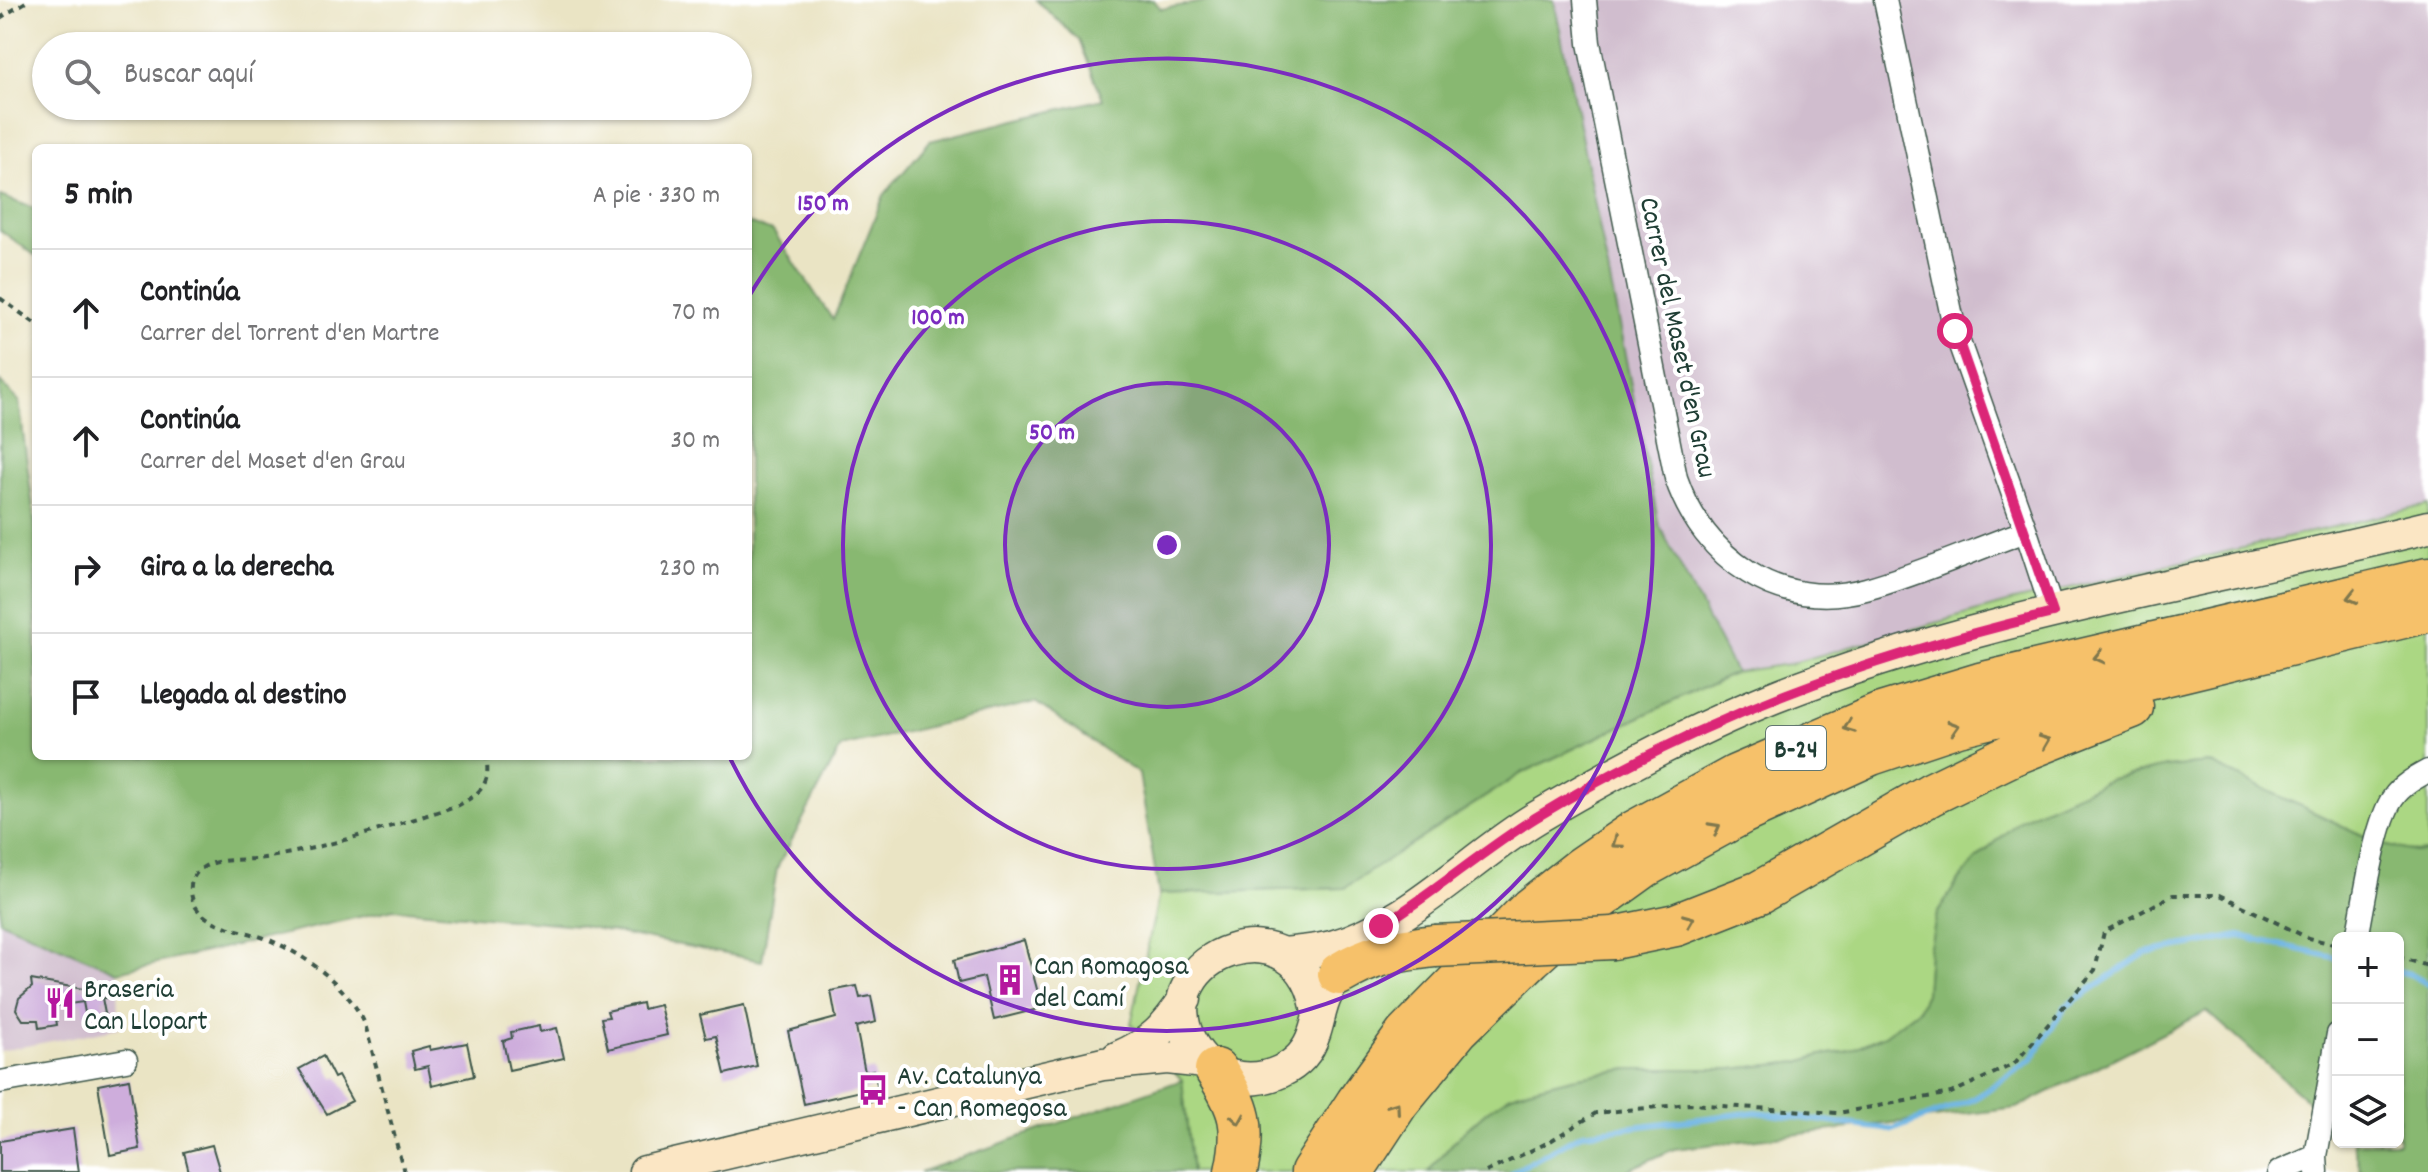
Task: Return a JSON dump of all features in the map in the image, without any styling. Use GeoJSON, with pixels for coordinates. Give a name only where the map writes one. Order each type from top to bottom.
{"type":"FeatureCollection","features":[{"type":"Feature","properties":{"kind":"highway","name":"B-24"},"geometry":{"type":"LineString","coordinates":[[1312,1172],[1406,1035],[1530,909],[1634,832],[1736,776],[1881,714],[1980,684],[2428,579]]}},
{"type":"Feature","properties":{"kind":"highway","name":"B-24"},"geometry":{"type":"LineString","coordinates":[[1352,1172],[1398,1102],[1458,1029],[1588,907],[1645,866],[1742,813],[1871,754],[1958,725],[2428,611]]}},
{"type":"Feature","properties":{"kind":"highway"},"geometry":{"type":"LineString","coordinates":[[1339,974],[1366,958],[1395,951],[1435,946],[1613,938],[1676,925],[1760,892],[1931,794],[2011,755],[2107,716],[2216,679],[2297,642]]}},
{"type":"Feature","properties":{"kind":"highway"},"geometry":{"type":"LineString","coordinates":[[1211,1066],[1233,1095],[1240,1115],[1241,1141],[1236,1172]]}},
{"type":"Feature","properties":{"kind":"street","name":"Carrer del Maset d'en Grau"},"geometry":{"type":"LineString","coordinates":[[1585,0],[1589,43],[1676,478],[1684,502],[1698,526],[1735,564],[1756,577],[1780,587],[1826,594],[1865,589],[2026,531]]}},
{"type":"Feature","properties":{"kind":"street"},"geometry":{"type":"LineString","coordinates":[[1885,0],[1955,331],[2053,613]]}},
{"type":"Feature","properties":{"kind":"street"},"geometry":{"type":"LineString","coordinates":[[1318,1013],[1339,974],[1360,946],[1381,926],[1533,820],[1617,772],[1730,716],[1852,669],[1959,636],[2428,527]]}},
{"type":"Feature","properties":{"kind":"street"},"geometry":{"type":"LineString","coordinates":[[2358,932],[2373,858],[2392,799],[2405,785],[2428,771]]}},
{"type":"Feature","properties":{"kind":"street"},"geometry":{"type":"LineString","coordinates":[[1283,954],[1330,948],[1381,926]]}},
{"type":"Feature","properties":{"kind":"street"},"geometry":{"type":"LineString","coordinates":[[645,1172],[1103,1064],[1167,1058],[1211,1066],[1248,1080],[1270,1077],[1289,1067],[1304,1053],[1314,1034],[1318,1013],[1316,995],[1298,965],[1283,954],[1253,946],[1223,952],[1205,963],[1192,979],[1185,999],[1152,1040],[1103,1064]]}},
{"type":"Feature","properties":{"kind":"street"},"geometry":{"type":"LineString","coordinates":[[1185,999],[1187,1035],[1211,1066]]}},
{"type":"Feature","properties":{"kind":"street"},"geometry":{"type":"LineString","coordinates":[[0,1082],[126,1060]]}},
{"type":"Feature","properties":{"kind":"street"},"geometry":{"type":"LineString","coordinates":[[2279,1172],[2316,1164],[2332,1069]]}},
{"type":"Feature","properties":{"kind":"path"},"geometry":{"type":"LineString","coordinates":[[0,18],[29,0]]}},
{"type":"Feature","properties":{"kind":"path"},"geometry":{"type":"LineString","coordinates":[[0,298],[32,321]]}},
{"type":"Feature","properties":{"kind":"path"},"geometry":{"type":"LineString","coordinates":[[404,1172],[358,1007],[337,984],[289,950],[215,922],[198,910],[191,895],[192,882],[205,866],[317,847],[459,805],[478,794],[485,783],[489,770],[487,760]]}},
{"type":"Feature","properties":{"kind":"path"},"geometry":{"type":"LineString","coordinates":[[1486,1172],[1547,1143],[1596,1113],[1689,1104],[1838,1113],[1951,1093],[2014,1064],[2095,970],[2104,932],[2173,895],[2220,895],[2308,938],[2332,944]]}},
{"type":"Feature","properties":{"kind":"path"},"geometry":{"type":"LineString","coordinates":[[2404,959],[2428,966]]}},
{"type":"Feature","properties":{"kind":"shaded area"},"geometry":{"type":"Polygon","coordinates":[[[1554,0],[2428,0],[2428,505],[2014,601],[1789,664],[1735,672],[1659,525],[1554,0]]]}},
{"type":"Feature","properties":{"kind":"shaded area"},"geometry":{"type":"Polygon","coordinates":[[[0,921],[118,972],[119,1028],[0,1051],[0,921]]]}},
{"type":"Feature","properties":{"kind":"green space"},"geometry":{"type":"Polygon","coordinates":[[[1036,0],[1154,0],[1161,9],[1214,0],[1554,0],[1659,525],[1735,672],[1522,773],[1344,888],[1159,894],[1139,774],[1035,702],[841,747],[777,868],[762,961],[578,925],[394,909],[118,972],[0,921],[0,382],[19,401],[32,501],[32,760],[752,760],[752,224],[773,231],[833,320],[884,195],[930,141],[1103,99],[1079,40],[1036,0]]]}},
{"type":"Feature","properties":{"kind":"green space"},"geometry":{"type":"Polygon","coordinates":[[[0,196],[32,208],[32,253],[0,230],[0,196]]]}},
{"type":"Feature","properties":{"kind":"green space"},"geometry":{"type":"Polygon","coordinates":[[[2428,505],[2428,851],[2415,852],[2383,845],[2209,763],[2167,767],[2111,779],[2021,819],[1975,861],[1937,914],[1929,951],[1926,994],[1918,1010],[1885,1035],[1845,1052],[1800,1062],[1731,1069],[1629,1069],[1528,1089],[1509,1096],[1487,1111],[1458,1137],[1428,1172],[1192,1172],[1182,1080],[1131,1024],[1159,894],[1344,888],[1522,773],[1735,672],[1789,664],[2014,601],[2428,505]]]}},
{"type":"Feature","properties":{"kind":"green space"},"geometry":{"type":"Polygon","coordinates":[[[2209,763],[2383,845],[2415,852],[2428,851],[2428,1172],[2361,1172],[2355,1148],[2404,1148],[2404,932],[2332,932],[2332,1123],[2207,1011],[2017,1108],[1674,1149],[1623,1172],[1428,1172],[1458,1137],[1487,1111],[1509,1096],[1528,1089],[1629,1069],[1731,1069],[1800,1062],[1845,1052],[1885,1035],[1918,1010],[1926,994],[1929,951],[1937,914],[1975,861],[2021,819],[2111,779],[2167,767],[2209,763]]]}},
{"type":"Feature","properties":{"kind":"green space"},"geometry":{"type":"Polygon","coordinates":[[[1182,1080],[1192,1172],[920,1172],[1182,1080]]]}},
{"type":"Feature","properties":{"kind":"building","name":"Can Romagosa del Camí"},"geometry":{"type":"Polygon","coordinates":[[[1024,940],[1042,1008],[994,1020],[984,977],[959,983],[954,960],[1024,940]]]}},
{"type":"Feature","properties":{"kind":"building","name":"Braseria Can Llopart"},"geometry":{"type":"Polygon","coordinates":[[[31,980],[107,993],[107,998],[102,998],[105,1014],[86,1018],[83,1002],[54,1006],[57,1025],[39,1028],[38,1020],[23,1020],[16,1009],[19,998],[32,987],[31,980]]]}},
{"type":"Feature","properties":{"kind":"building"},"geometry":{"type":"Polygon","coordinates":[[[857,986],[860,998],[871,996],[876,1022],[856,1027],[865,1072],[873,1070],[878,1087],[804,1104],[788,1031],[836,1018],[831,991],[857,986]]]}},
{"type":"Feature","properties":{"kind":"building"},"geometry":{"type":"Polygon","coordinates":[[[642,1003],[643,1009],[660,1005],[667,1035],[608,1049],[601,1018],[609,1017],[607,1011],[642,1003]]]}},
{"type":"Feature","properties":{"kind":"building"},"geometry":{"type":"Polygon","coordinates":[[[744,1005],[757,1066],[725,1074],[716,1036],[706,1038],[700,1015],[744,1005]]]}},
{"type":"Feature","properties":{"kind":"building"},"geometry":{"type":"Polygon","coordinates":[[[539,1026],[540,1032],[557,1028],[564,1058],[509,1070],[503,1041],[512,1038],[511,1032],[539,1026]]]}},
{"type":"Feature","properties":{"kind":"building"},"geometry":{"type":"Polygon","coordinates":[[[467,1043],[474,1076],[432,1086],[428,1066],[415,1069],[411,1051],[429,1046],[430,1050],[467,1043]]]}},
{"type":"Feature","properties":{"kind":"building"},"geometry":{"type":"Polygon","coordinates":[[[323,1056],[334,1078],[338,1076],[352,1101],[327,1114],[299,1069],[323,1056]]]}},
{"type":"Feature","properties":{"kind":"building"},"geometry":{"type":"Polygon","coordinates":[[[129,1079],[140,1149],[110,1155],[98,1085],[129,1079]]]}},
{"type":"Feature","properties":{"kind":"building"},"geometry":{"type":"Polygon","coordinates":[[[73,1129],[79,1172],[0,1172],[0,1141],[73,1129]]]}},
{"type":"Feature","properties":{"kind":"building"},"geometry":{"type":"Polygon","coordinates":[[[212,1145],[220,1172],[189,1172],[184,1152],[212,1145]]]}},
{"type":"Feature","properties":{"kind":"waterway"},"geometry":{"type":"LineString","coordinates":[[1513,1172],[1583,1133],[1756,1112],[1892,1130],[1974,1099],[2032,1059],[2065,1007],[2145,953],[2240,936],[2332,957]]}},
{"type":"Feature","properties":{"kind":"waterway"},"geometry":{"type":"LineString","coordinates":[[2404,972],[2428,984]]}},
{"type":"Feature","properties":{"kind":"place","name":"Can Romagosa del Camí"},"geometry":{"type":"Point","coordinates":[1010,980]}},
{"type":"Feature","properties":{"kind":"place","name":"Braseria Can Llopart"},"geometry":{"type":"Point","coordinates":[60,1003]}},
{"type":"Feature","properties":{"kind":"place","name":"Av. Catalunya - Can Romegosa"},"geometry":{"type":"Point","coordinates":[873,1090]}},
{"type":"Feature","properties":{"kind":"route"},"geometry":{"type":"LineString","coordinates":[[1381,926],[1533,820],[1617,772],[1730,716],[1774,697],[1920,647],[2053,613],[1955,331]]}}]}
